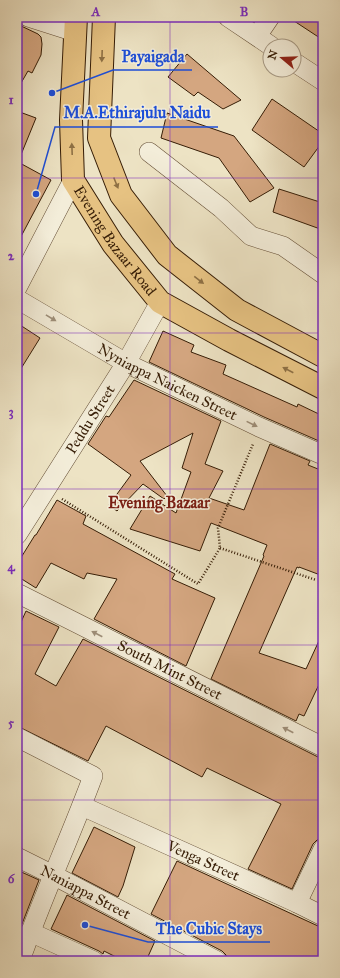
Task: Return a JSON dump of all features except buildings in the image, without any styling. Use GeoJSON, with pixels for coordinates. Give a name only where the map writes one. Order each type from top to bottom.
{"type":"FeatureCollection","features":[{"type":"Feature","properties":{"kind":"main road","name":"Evening Bazaar Road"},"geometry":{"type":"LineString","coordinates":[[104,17],[99,138],[121,196],[167,255],[237,310],[323,356]]}},
{"type":"Feature","properties":{"kind":"main road","name":"Evening Bazaar Road"},"geometry":{"type":"LineString","coordinates":[[76,24],[71,120],[73,180],[113,244],[160,302],[229,340],[321,380]]}},
{"type":"Feature","properties":{"kind":"street"},"geometry":{"type":"LineString","coordinates":[[28,17],[76,24]]}},
{"type":"Feature","properties":{"kind":"street"},"geometry":{"type":"LineString","coordinates":[[228,17],[262,40]]}},
{"type":"Feature","properties":{"kind":"street"},"geometry":{"type":"LineString","coordinates":[[265,38],[270,17]]}},
{"type":"Feature","properties":{"kind":"street"},"geometry":{"type":"LineString","coordinates":[[302,67],[323,81]]}},
{"type":"Feature","properties":{"kind":"street"},"geometry":{"type":"LineString","coordinates":[[149,152],[221,208],[250,236],[283,246],[323,274]]}},
{"type":"Feature","properties":{"kind":"street"},"geometry":{"type":"LineString","coordinates":[[17,288],[73,180]]}},
{"type":"Feature","properties":{"kind":"street","name":"Nyniappa Naicken Street"},"geometry":{"type":"LineString","coordinates":[[17,298],[126,363],[260,427],[323,454]]}},
{"type":"Feature","properties":{"kind":"street","name":"Peddu Street"},"geometry":{"type":"LineString","coordinates":[[17,535],[126,363],[160,302]]}},
{"type":"Feature","properties":{"kind":"street","name":"South Mint Street"},"geometry":{"type":"LineString","coordinates":[[17,594],[323,747]]}},
{"type":"Feature","properties":{"kind":"street"},"geometry":{"type":"LineString","coordinates":[[17,737],[93,776],[30,932],[20,961]]}},
{"type":"Feature","properties":{"kind":"street","name":"Venga Street"},"geometry":{"type":"LineString","coordinates":[[82,806],[323,916]]}},
{"type":"Feature","properties":{"kind":"street"},"geometry":{"type":"LineString","coordinates":[[297,903],[323,849]]}},
{"type":"Feature","properties":{"kind":"street","name":"Naniappa Street"},"geometry":{"type":"LineString","coordinates":[[17,857],[217,961]]}},
{"type":"Feature","properties":{"kind":"street"},"geometry":{"type":"LineString","coordinates":[[30,932],[94,961]]}},
{"type":"Feature","properties":{"kind":"path"},"geometry":{"type":"LineString","coordinates":[[46,489],[198,584],[220,548],[218,528],[260,427]]}},
{"type":"Feature","properties":{"kind":"path"},"geometry":{"type":"LineString","coordinates":[[220,548],[316,580]]}},
{"type":"Feature","properties":{"kind":"place","name":"Payaigada"},"geometry":{"type":"Point","coordinates":[52,93]}},
{"type":"Feature","properties":{"kind":"place","name":"M.A.Ethirajulu Naidu"},"geometry":{"type":"Point","coordinates":[36,194]}},
{"type":"Feature","properties":{"kind":"place","name":"The Cubic Stays"},"geometry":{"type":"Point","coordinates":[85,925]}},
{"type":"Feature","properties":{"kind":"district","name":"Evening Bazaar"},"geometry":{"type":"Point","coordinates":[159,502]}}]}
